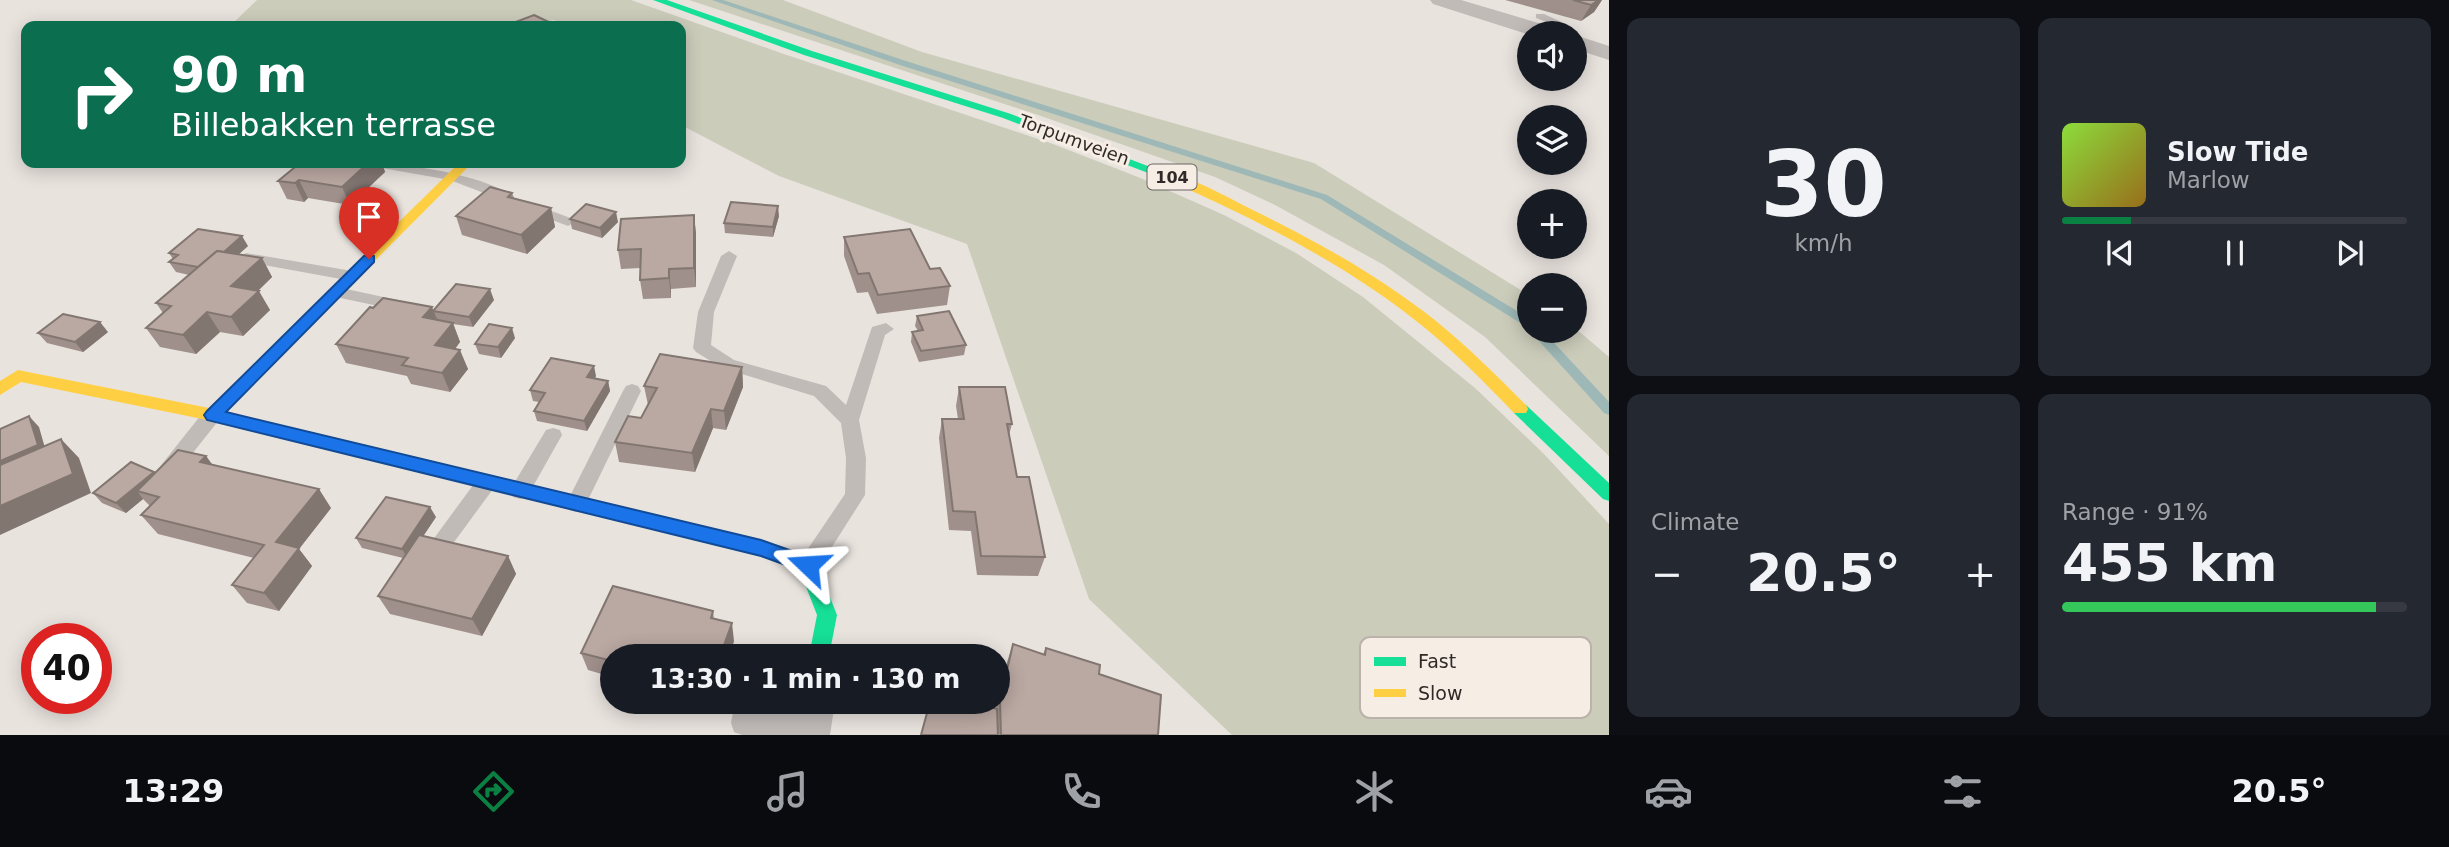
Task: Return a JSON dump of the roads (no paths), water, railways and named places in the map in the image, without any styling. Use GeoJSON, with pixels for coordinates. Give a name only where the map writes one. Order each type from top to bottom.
{"type":"FeatureCollection","features":[{"type":"Feature","properties":{"kind":"main road","name":"Torpumveien"},"geometry":{"type":"LineString","coordinates":[[658,0],[821,57],[1007,116],[1166,174],[1231,203],[1324,252],[1419,316],[1500,389],[1609,494]]}},
{"type":"Feature","properties":{"kind":"main road"},"geometry":{"type":"LineString","coordinates":[[212,415],[461,168]]}},
{"type":"Feature","properties":{"kind":"main road"},"geometry":{"type":"LineString","coordinates":[[6,377],[212,415],[761,548],[808,565],[827,615],[821,644]]}},
{"type":"Feature","properties":{"kind":"street"},"geometry":{"type":"LineString","coordinates":[[1440,0],[1527,21]]}},
{"type":"Feature","properties":{"kind":"street"},"geometry":{"type":"LineString","coordinates":[[1587,46],[1609,53]]}},
{"type":"Feature","properties":{"kind":"lane"},"geometry":{"type":"LineString","coordinates":[[404,168],[453,177],[568,222]]}},
{"type":"Feature","properties":{"kind":"lane"},"geometry":{"type":"LineString","coordinates":[[729,256],[706,312],[702,348],[728,364],[820,391],[850,420]]}},
{"type":"Feature","properties":{"kind":"lane"},"geometry":{"type":"LineString","coordinates":[[246,258],[352,276]]}},
{"type":"Feature","properties":{"kind":"lane"},"geometry":{"type":"LineString","coordinates":[[337,292],[424,310]]}},
{"type":"Feature","properties":{"kind":"lane"},"geometry":{"type":"LineString","coordinates":[[808,565],[828,540],[855,495],[856,458],[850,420],[878,331],[886,329]]}},
{"type":"Feature","properties":{"kind":"lane"},"geometry":{"type":"LineString","coordinates":[[576,504],[632,390]]}},
{"type":"Feature","properties":{"kind":"lane"},"geometry":{"type":"LineString","coordinates":[[169,469],[212,415]]}},
{"type":"Feature","properties":{"kind":"lane"},"geometry":{"type":"LineString","coordinates":[[520,491],[553,435]]}},
{"type":"Feature","properties":{"kind":"lane"},"geometry":{"type":"LineString","coordinates":[[442,543],[486,483]]}},
{"type":"Feature","properties":{"kind":"lane"},"geometry":{"type":"LineString","coordinates":[[745,714],[743,723],[807,721]]}},
{"type":"Feature","properties":{"kind":"waterway"},"geometry":{"type":"LineString","coordinates":[[716,0],[903,63],[1324,197],[1517,317]]}},
{"type":"Feature","properties":{"kind":"waterway"},"geometry":{"type":"LineString","coordinates":[[1547,343],[1609,410]]}}]}
